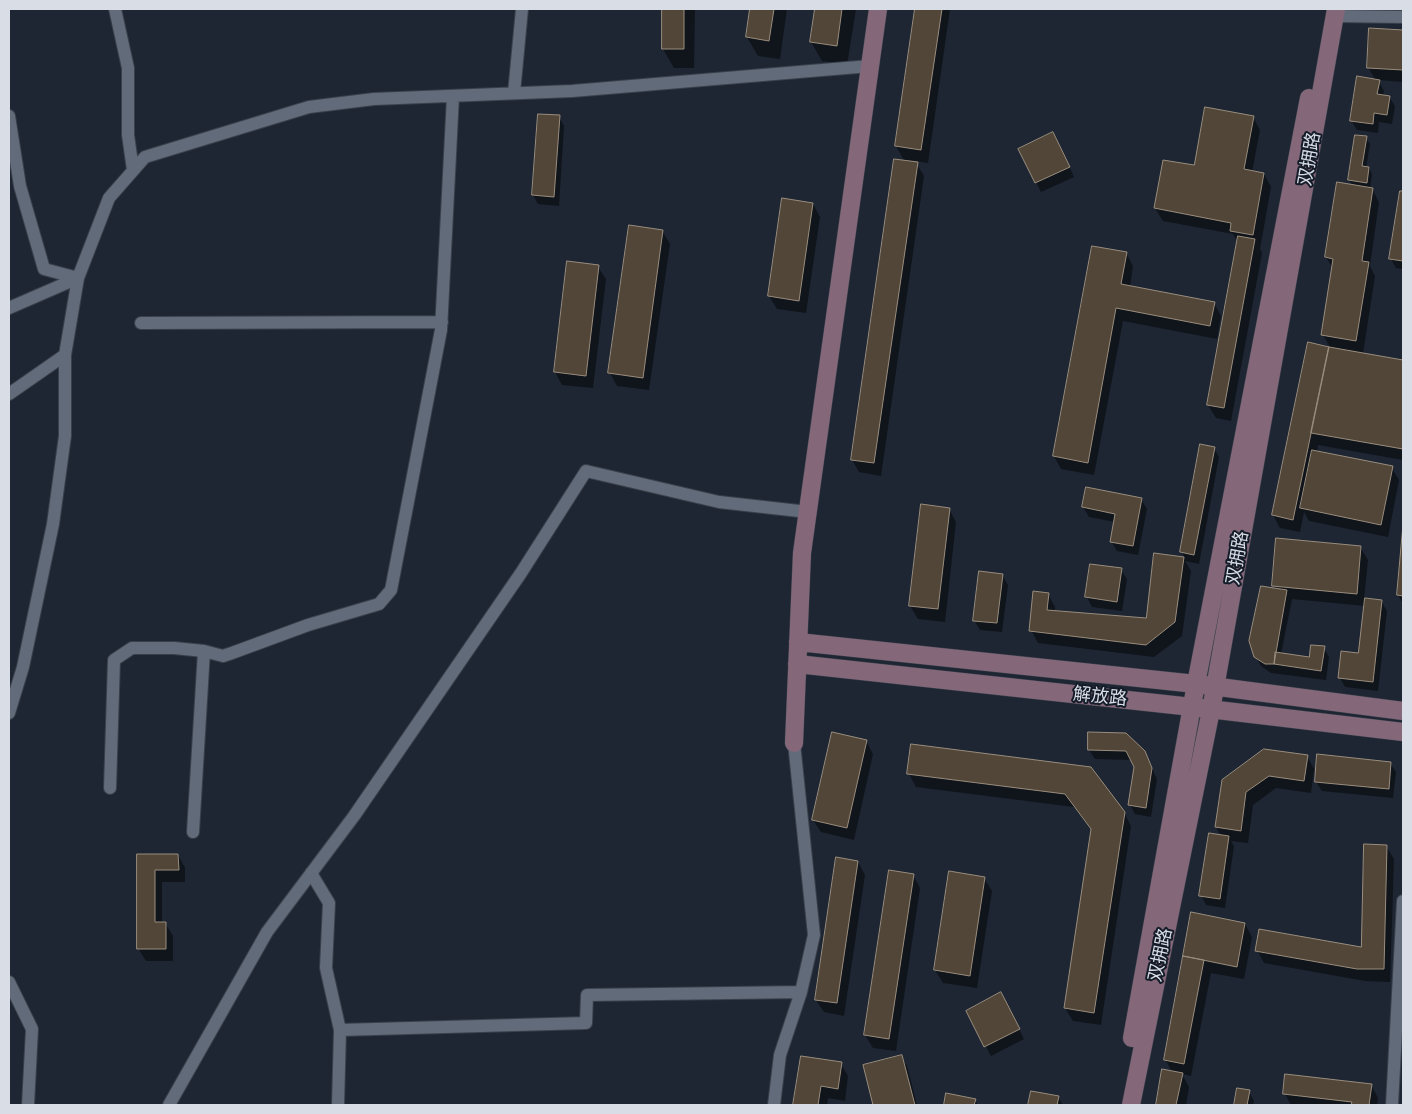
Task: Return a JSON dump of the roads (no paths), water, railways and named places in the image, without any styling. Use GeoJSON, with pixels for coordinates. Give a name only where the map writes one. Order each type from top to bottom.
{"type":"FeatureCollection","features":[{"type":"Feature","properties":{"kind":"main road"},"geometry":{"type":"LineString","coordinates":[[794,743],[802,553],[878,9]]}},
{"type":"Feature","properties":{"kind":"main road","name":"双拥路"},"geometry":{"type":"LineString","coordinates":[[1120,1105],[1196,684],[1332,11]]}},
{"type":"Feature","properties":{"kind":"main road","name":"双拥路"},"geometry":{"type":"LineString","coordinates":[[1131,1105],[1211,710],[1332,11]]}},
{"type":"Feature","properties":{"kind":"main road","name":"解放路"},"geometry":{"type":"LineString","coordinates":[[798,642],[1215,686],[1403,711]]}},
{"type":"Feature","properties":{"kind":"main road","name":"解放路"},"geometry":{"type":"LineString","coordinates":[[797,664],[1403,732]]}},
{"type":"Feature","properties":{"kind":"street"},"geometry":{"type":"LineString","coordinates":[[115,9],[128,68],[128,135],[133,170]]}},
{"type":"Feature","properties":{"kind":"street"},"geometry":{"type":"LineString","coordinates":[[514,94],[522,9]]}},
{"type":"Feature","properties":{"kind":"street"},"geometry":{"type":"LineString","coordinates":[[1332,11],[1403,17]]}},
{"type":"Feature","properties":{"kind":"street"},"geometry":{"type":"LineString","coordinates":[[9,713],[23,667],[53,524],[65,436],[66,355],[78,278],[109,198],[145,157],[309,107],[374,99],[572,91],[870,66]]}},
{"type":"Feature","properties":{"kind":"street"},"geometry":{"type":"LineString","coordinates":[[110,788],[114,660],[132,648],[174,648],[204,651],[224,656],[308,625],[379,604],[391,590],[442,322],[453,96]]}},
{"type":"Feature","properties":{"kind":"street"},"geometry":{"type":"LineString","coordinates":[[9,116],[20,186],[44,269],[78,278]]}},
{"type":"Feature","properties":{"kind":"street"},"geometry":{"type":"LineString","coordinates":[[9,308],[78,278]]}},
{"type":"Feature","properties":{"kind":"street"},"geometry":{"type":"LineString","coordinates":[[141,323],[442,322]]}},
{"type":"Feature","properties":{"kind":"street"},"geometry":{"type":"LineString","coordinates":[[9,394],[66,355]]}},
{"type":"Feature","properties":{"kind":"street"},"geometry":{"type":"LineString","coordinates":[[169,1105],[267,932],[354,816],[521,573],[586,471],[719,502],[808,512]]}},
{"type":"Feature","properties":{"kind":"street"},"geometry":{"type":"LineString","coordinates":[[193,832],[204,651]]}},
{"type":"Feature","properties":{"kind":"street"},"geometry":{"type":"LineString","coordinates":[[774,1105],[780,1055],[801,992],[814,936],[794,743]]}},
{"type":"Feature","properties":{"kind":"street"},"geometry":{"type":"LineString","coordinates":[[311,873],[329,903],[326,968],[340,1030],[338,1105]]}},
{"type":"Feature","properties":{"kind":"street"},"geometry":{"type":"LineString","coordinates":[[1392,1105],[1403,901]]}},
{"type":"Feature","properties":{"kind":"street"},"geometry":{"type":"LineString","coordinates":[[9,982],[32,1029],[28,1105]]}},
{"type":"Feature","properties":{"kind":"street"},"geometry":{"type":"LineString","coordinates":[[340,1030],[586,1023],[587,995],[801,992]]}}]}
